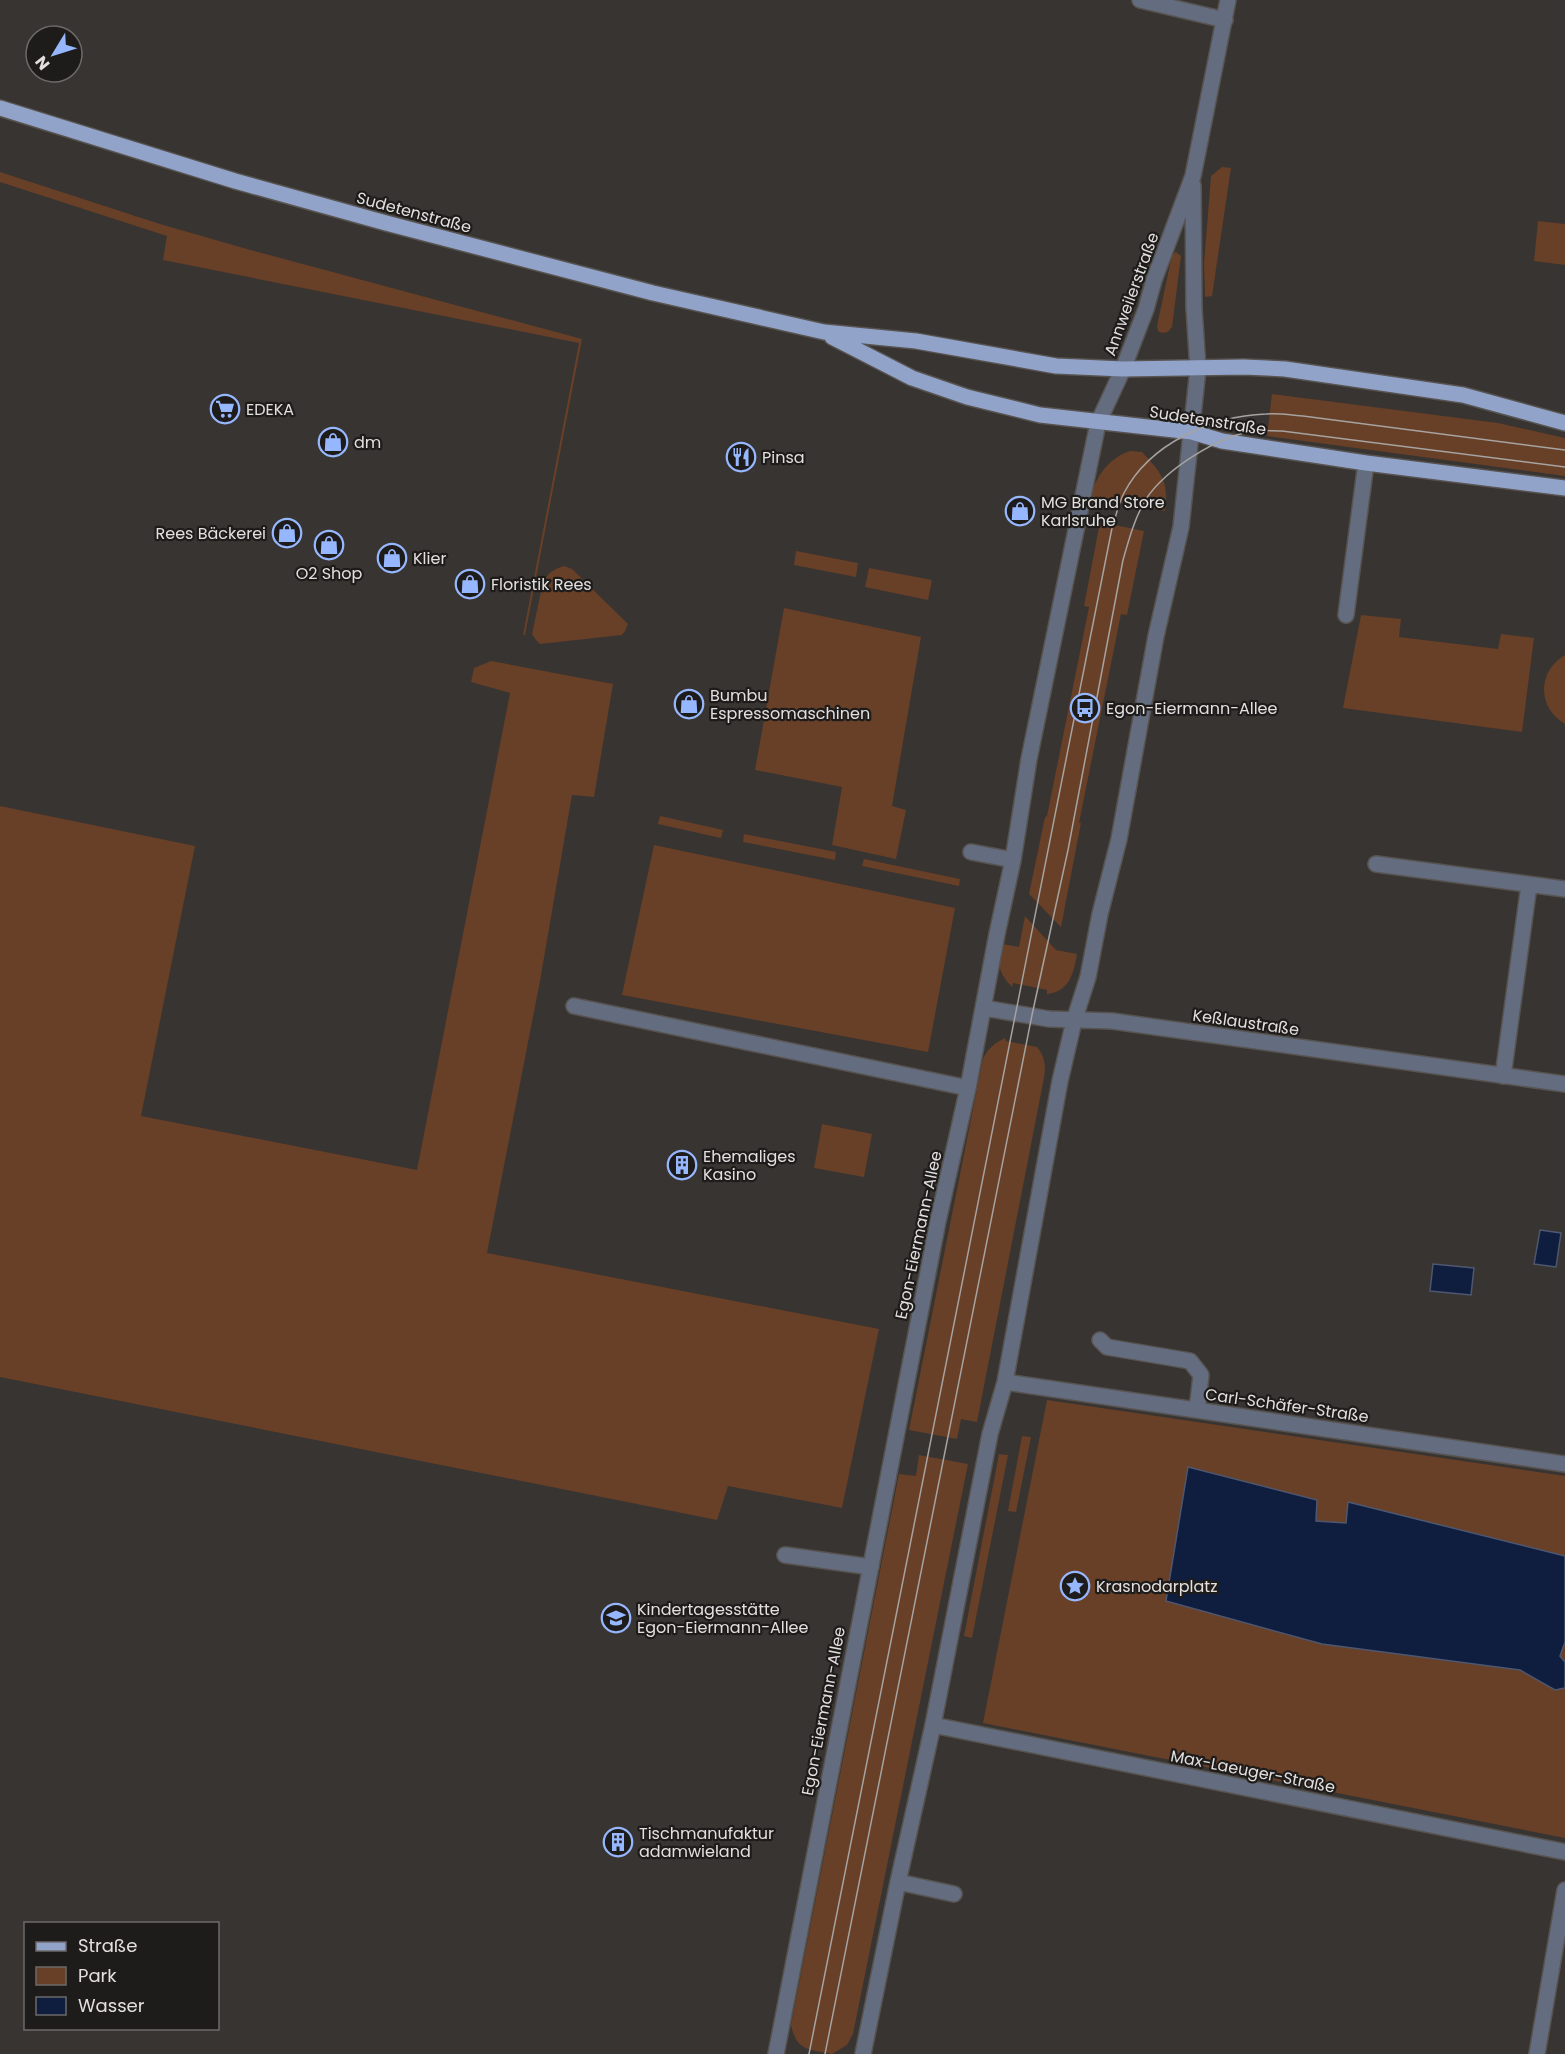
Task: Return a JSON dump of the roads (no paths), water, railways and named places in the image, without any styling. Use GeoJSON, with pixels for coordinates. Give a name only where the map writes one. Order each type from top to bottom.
{"type":"FeatureCollection","features":[{"type":"Feature","properties":{"kind":"main road","name":"Sudetenstraße"},"geometry":{"type":"LineString","coordinates":[[0,108],[224,177],[386,223],[653,293],[824,333],[916,341],[1056,366],[1123,369],[1244,367],[1285,369],[1463,395],[1565,423]]}},
{"type":"Feature","properties":{"kind":"main road","name":"Sudetenstraße"},"geometry":{"type":"LineString","coordinates":[[824,333],[912,378],[967,397],[1040,415],[1192,432],[1222,441],[1366,463],[1565,488]]}},
{"type":"Feature","properties":{"kind":"street"},"geometry":{"type":"LineString","coordinates":[[1140,0],[1225,20]]}},
{"type":"Feature","properties":{"kind":"street","name":"Annweilerstraße"},"geometry":{"type":"LineString","coordinates":[[1098,423],[1123,369],[1193,176],[1228,0]]}},
{"type":"Feature","properties":{"kind":"street","name":"Annweilerstraße"},"geometry":{"type":"LineString","coordinates":[[1192,432],[1198,369],[1194,309],[1193,176]]}},
{"type":"Feature","properties":{"kind":"street","name":"Egon-Eiermann-Allee"},"geometry":{"type":"LineString","coordinates":[[776,2054],[938,1221],[968,1088],[1013,860],[1029,759],[1098,423]]}},
{"type":"Feature","properties":{"kind":"street"},"geometry":{"type":"LineString","coordinates":[[863,2054],[933,1725],[990,1434],[1005,1382],[1060,1081],[1074,1021],[1088,977],[1100,914],[1119,839],[1156,636],[1181,527],[1192,432]]}},
{"type":"Feature","properties":{"kind":"street"},"geometry":{"type":"LineString","coordinates":[[1346,615],[1366,463]]}},
{"type":"Feature","properties":{"kind":"street"},"geometry":{"type":"LineString","coordinates":[[971,852],[1013,860]]}},
{"type":"Feature","properties":{"kind":"street"},"geometry":{"type":"LineString","coordinates":[[1376,864],[1565,889]]}},
{"type":"Feature","properties":{"kind":"street"},"geometry":{"type":"LineString","coordinates":[[1503,1076],[1529,885]]}},
{"type":"Feature","properties":{"kind":"street"},"geometry":{"type":"LineString","coordinates":[[574,1006],[968,1088]]}},
{"type":"Feature","properties":{"kind":"street","name":"Keßlaustraße"},"geometry":{"type":"LineString","coordinates":[[984,1008],[1049,1019],[1112,1021],[1565,1084]]}},
{"type":"Feature","properties":{"kind":"street"},"geometry":{"type":"LineString","coordinates":[[1100,1340],[1107,1347],[1190,1361],[1201,1375],[1197,1410]]}},
{"type":"Feature","properties":{"kind":"street","name":"Carl-Schäfer-Straße"},"geometry":{"type":"LineString","coordinates":[[1005,1382],[1565,1464]]}},
{"type":"Feature","properties":{"kind":"street"},"geometry":{"type":"LineString","coordinates":[[785,1555],[871,1567]]}},
{"type":"Feature","properties":{"kind":"street","name":"Max-Laeuger-Straße"},"geometry":{"type":"LineString","coordinates":[[933,1725],[1565,1852]]}},
{"type":"Feature","properties":{"kind":"street"},"geometry":{"type":"LineString","coordinates":[[898,1882],[954,1894]]}},
{"type":"Feature","properties":{"kind":"street"},"geometry":{"type":"LineString","coordinates":[[1537,2054],[1565,1890]]}},
{"type":"Feature","properties":{"kind":"water"},"geometry":{"type":"Polygon","coordinates":[[[1540,1230],[1561,1233],[1556,1267],[1534,1264],[1540,1230]]]}},
{"type":"Feature","properties":{"kind":"water"},"geometry":{"type":"Polygon","coordinates":[[[1433,1264],[1474,1268],[1471,1295],[1430,1291],[1433,1264]]]}},
{"type":"Feature","properties":{"kind":"water"},"geometry":{"type":"Polygon","coordinates":[[[1188,1467],[1317,1500],[1316,1521],[1346,1523],[1348,1502],[1565,1556],[1565,1642],[1560,1656],[1565,1662],[1565,1688],[1555,1690],[1520,1670],[1322,1644],[1166,1601],[1188,1467]]]}},
{"type":"Feature","properties":{"kind":"tram line"},"geometry":{"type":"LineString","coordinates":[[809,2054],[1112,528],[1122,497],[1135,475],[1166,447],[1204,427],[1245,416],[1275,414],[1303,416],[1565,450]]}},
{"type":"Feature","properties":{"kind":"tram line"},"geometry":{"type":"LineString","coordinates":[[825,2054],[1032,1015],[1068,850],[1123,560],[1139,513],[1155,488],[1179,466],[1209,447],[1240,434],[1254,431],[1282,431],[1565,467]]}},
{"type":"Feature","properties":{"kind":"place","name":"EDEKA"},"geometry":{"type":"Point","coordinates":[225,409]}},
{"type":"Feature","properties":{"kind":"place","name":"dm"},"geometry":{"type":"Point","coordinates":[333,442]}},
{"type":"Feature","properties":{"kind":"place","name":"Pinsa"},"geometry":{"type":"Point","coordinates":[741,457]}},
{"type":"Feature","properties":{"kind":"place","name":"MG Brand Store Karlsruhe"},"geometry":{"type":"Point","coordinates":[1020,511]}},
{"type":"Feature","properties":{"kind":"place","name":"Rees Bäckerei"},"geometry":{"type":"Point","coordinates":[287,533]}},
{"type":"Feature","properties":{"kind":"place","name":"O2 Shop"},"geometry":{"type":"Point","coordinates":[329,545]}},
{"type":"Feature","properties":{"kind":"place","name":"Klier"},"geometry":{"type":"Point","coordinates":[392,558]}},
{"type":"Feature","properties":{"kind":"place","name":"Floristik Rees"},"geometry":{"type":"Point","coordinates":[470,584]}},
{"type":"Feature","properties":{"kind":"place","name":"Bumbu Espressomaschinen"},"geometry":{"type":"Point","coordinates":[689,704]}},
{"type":"Feature","properties":{"kind":"place","name":"Egon-Eiermann-Allee"},"geometry":{"type":"Point","coordinates":[1085,708]}},
{"type":"Feature","properties":{"kind":"place","name":"Ehemaliges Kasino"},"geometry":{"type":"Point","coordinates":[682,1165]}},
{"type":"Feature","properties":{"kind":"place","name":"Krasnodarplatz"},"geometry":{"type":"Point","coordinates":[1075,1586]}},
{"type":"Feature","properties":{"kind":"place","name":"Kindertagesstätte Egon-Eiermann-Allee"},"geometry":{"type":"Point","coordinates":[616,1618]}},
{"type":"Feature","properties":{"kind":"place","name":"Tischmanufaktur adamwieland"},"geometry":{"type":"Point","coordinates":[618,1842]}}]}
